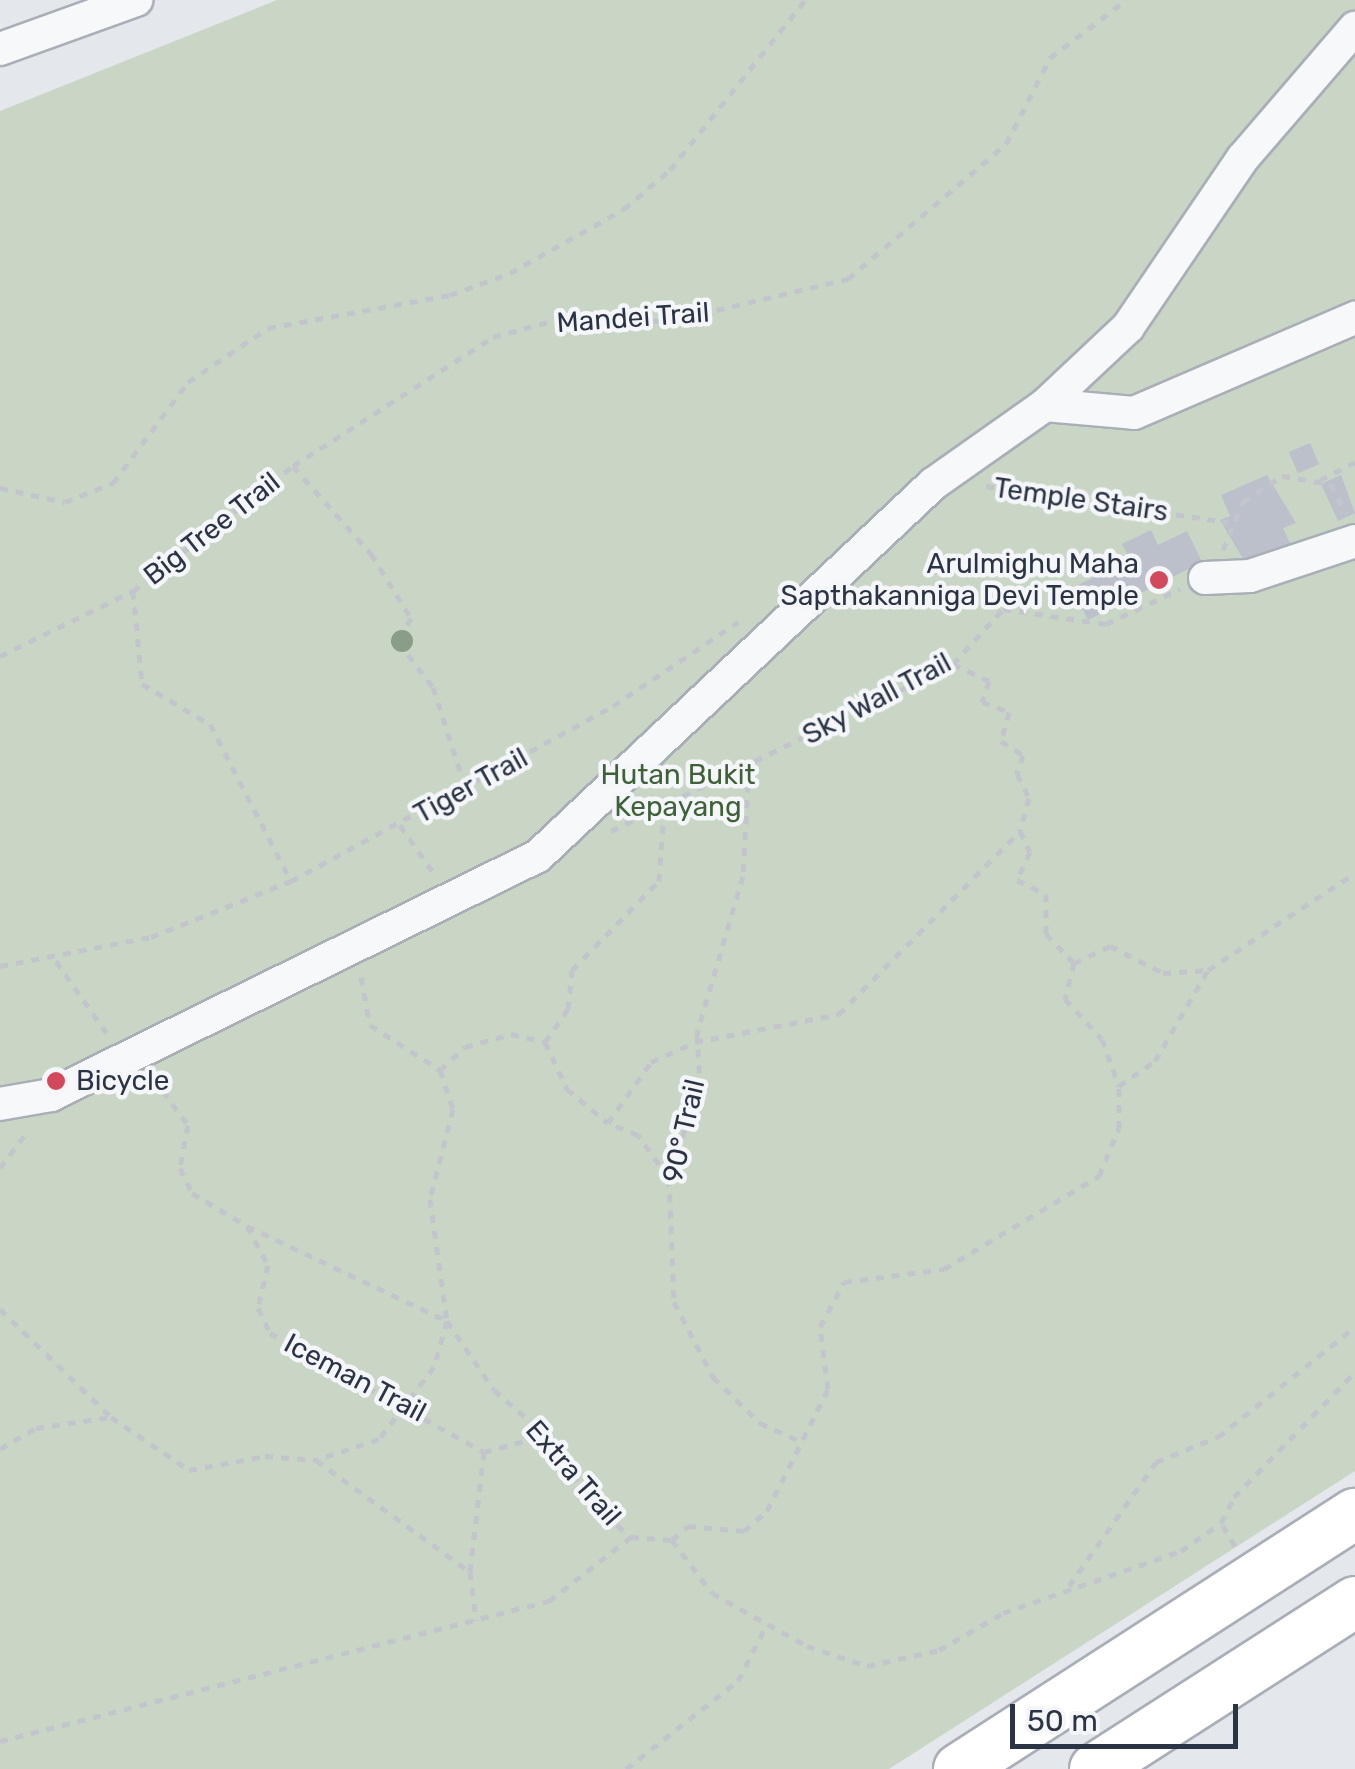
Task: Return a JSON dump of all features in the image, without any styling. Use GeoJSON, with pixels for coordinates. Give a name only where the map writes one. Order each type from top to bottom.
{"type":"FeatureCollection","features":[{"type":"Feature","properties":{"kind":"highway"},"geometry":{"type":"LineString","coordinates":[[959,1769],[1355,1514]]}},
{"type":"Feature","properties":{"kind":"highway"},"geometry":{"type":"LineString","coordinates":[[1095,1769],[1355,1602]]}},
{"type":"Feature","properties":{"kind":"street"},"geometry":{"type":"LineString","coordinates":[[0,49],[64,11],[136,0]]}},
{"type":"Feature","properties":{"kind":"street"},"geometry":{"type":"LineString","coordinates":[[0,1104],[51,1095],[355,940],[452,899],[538,856],[933,484],[1045,405],[1128,327],[1244,158],[1355,28]]}},
{"type":"Feature","properties":{"kind":"street"},"geometry":{"type":"LineString","coordinates":[[1045,405],[1134,413],[1355,318]]}},
{"type":"Feature","properties":{"kind":"street"},"geometry":{"type":"LineString","coordinates":[[1217,577],[1352,530]]}},
{"type":"Feature","properties":{"kind":"path"},"geometry":{"type":"LineString","coordinates":[[0,488],[65,502],[113,483],[188,382],[268,328],[450,295],[510,274],[624,208],[670,170],[805,0]]}},
{"type":"Feature","properties":{"kind":"path","name":"Mandei Trail"},"geometry":{"type":"LineString","coordinates":[[293,466],[493,336],[556,320],[670,321],[848,279],[1006,144],[1050,58],[1126,0]]}},
{"type":"Feature","properties":{"kind":"path"},"geometry":{"type":"LineString","coordinates":[[1217,577],[1228,522],[1282,476],[1320,480],[1355,462]]}},
{"type":"Feature","properties":{"kind":"path","name":"Big Tree Trail"},"geometry":{"type":"LineString","coordinates":[[0,656],[132,591],[293,466],[371,554],[411,618],[398,642],[433,687],[466,790]]}},
{"type":"Feature","properties":{"kind":"path"},"geometry":{"type":"LineString","coordinates":[[1320,480],[1352,530]]}},
{"type":"Feature","properties":{"kind":"path","name":"Temple Stairs"},"geometry":{"type":"LineString","coordinates":[[933,484],[1030,487],[1228,522]]}},
{"type":"Feature","properties":{"kind":"path","name":"Sky Wall Trail"},"geometry":{"type":"LineString","coordinates":[[545,1042],[568,1009],[572,970],[659,880],[664,810],[749,768],[852,707],[953,664],[976,634],[1004,609],[1106,624],[1217,577]]}},
{"type":"Feature","properties":{"kind":"path"},"geometry":{"type":"LineString","coordinates":[[132,591],[142,684],[210,724],[291,881]]}},
{"type":"Feature","properties":{"kind":"path","name":"Tiger Trail"},"geometry":{"type":"LineString","coordinates":[[1,966],[56,962],[151,937],[291,881],[466,790],[742,619]]}},
{"type":"Feature","properties":{"kind":"path"},"geometry":{"type":"LineString","coordinates":[[608,1124],[651,1062],[695,1042],[839,1014],[1020,830],[1029,798],[1017,774],[1022,755],[1001,742],[1009,712],[982,702],[989,680],[953,664]]}},
{"type":"Feature","properties":{"kind":"path","name":"90° Trail"},"geometry":{"type":"LineString","coordinates":[[749,768],[743,876],[695,1042],[700,1084],[669,1178],[674,1302],[713,1377],[760,1423],[804,1443]]}},
{"type":"Feature","properties":{"kind":"path"},"geometry":{"type":"LineString","coordinates":[[400,825],[452,899]]}},
{"type":"Feature","properties":{"kind":"path"},"geometry":{"type":"LineString","coordinates":[[1020,830],[1030,852],[1017,880],[1046,894],[1046,934],[1074,963]]}},
{"type":"Feature","properties":{"kind":"path"},"geometry":{"type":"LineString","coordinates":[[1119,1086],[1155,1062],[1208,970],[1355,873]]}},
{"type":"Feature","properties":{"kind":"path"},"geometry":{"type":"LineString","coordinates":[[355,940],[370,1025],[440,1070],[465,1047],[510,1034],[545,1042],[567,1089],[608,1124],[638,1134],[669,1178]]}},
{"type":"Feature","properties":{"kind":"path"},"geometry":{"type":"LineString","coordinates":[[1074,963],[1110,946],[1163,973],[1208,970]]}},
{"type":"Feature","properties":{"kind":"path"},"geometry":{"type":"LineString","coordinates":[[0,1309],[111,1416],[188,1470],[264,1456],[316,1460],[379,1439],[434,1367],[447,1321],[247,1226],[192,1193],[180,1168],[182,1109],[122,1060],[106,1023],[56,962]]}},
{"type":"Feature","properties":{"kind":"path"},"geometry":{"type":"LineString","coordinates":[[0,1741],[548,1601],[631,1537],[672,1540],[688,1526],[744,1532],[767,1510],[828,1390],[820,1327],[844,1282],[944,1269],[1099,1176],[1119,1128],[1119,1086],[1102,1039],[1065,1000],[1074,963]]}},
{"type":"Feature","properties":{"kind":"path"},"geometry":{"type":"LineString","coordinates":[[0,974],[1,966]]}},
{"type":"Feature","properties":{"kind":"path","name":"Extra Trail"},"geometry":{"type":"LineString","coordinates":[[440,1070],[453,1109],[430,1199],[447,1321],[494,1390],[546,1435],[593,1504],[631,1537]]}},
{"type":"Feature","properties":{"kind":"path","name":"Iceman Trail"},"geometry":{"type":"LineString","coordinates":[[247,1226],[268,1265],[258,1308],[270,1333],[406,1404],[484,1452]]}},
{"type":"Feature","properties":{"kind":"path"},"geometry":{"type":"LineString","coordinates":[[1068,1588],[1156,1462],[1218,1437],[1355,1328]]}},
{"type":"Feature","properties":{"kind":"path"},"geometry":{"type":"LineString","coordinates":[[672,1540],[712,1593],[768,1623],[867,1666],[939,1650],[1068,1588],[1181,1551],[1221,1524],[1234,1497],[1355,1372]]}},
{"type":"Feature","properties":{"kind":"path"},"geometry":{"type":"LineString","coordinates":[[0,1449],[36,1428],[111,1416]]}},
{"type":"Feature","properties":{"kind":"path"},"geometry":{"type":"LineString","coordinates":[[476,1621],[470,1572],[484,1452],[546,1435]]}},
{"type":"Feature","properties":{"kind":"path"},"geometry":{"type":"LineString","coordinates":[[316,1460],[470,1572]]}},
{"type":"Feature","properties":{"kind":"path"},"geometry":{"type":"LineString","coordinates":[[1221,1524],[1228,1543],[1250,1553],[1306,1545]]}},
{"type":"Feature","properties":{"kind":"path"},"geometry":{"type":"LineString","coordinates":[[626,1769],[738,1682],[768,1623]]}},
{"type":"Feature","properties":{"kind":"green space","name":"Hutan Bukit Kepayang"},"geometry":{"type":"Polygon","coordinates":[[[277,0],[1355,0],[1355,1471],[889,1769],[0,1769],[0,111],[277,0]]]}},
{"type":"Feature","properties":{"kind":"building"},"geometry":{"type":"Polygon","coordinates":[[[1310,443],[1319,464],[1298,473],[1289,452],[1310,443]]]}},
{"type":"Feature","properties":{"kind":"building"},"geometry":{"type":"Polygon","coordinates":[[[1267,475],[1296,523],[1283,528],[1294,552],[1251,572],[1220,520],[1230,516],[1221,495],[1267,475]]]}},
{"type":"Feature","properties":{"kind":"building"},"geometry":{"type":"Polygon","coordinates":[[[1341,475],[1355,513],[1338,521],[1321,484],[1341,475]]]}},
{"type":"Feature","properties":{"kind":"building"},"geometry":{"type":"Polygon","coordinates":[[[1151,530],[1158,545],[1187,531],[1202,562],[1088,620],[1072,588],[1130,559],[1122,544],[1151,530]]]}},
{"type":"Feature","properties":{"kind":"place","name":"Arulmighu Maha Sapthakanniga Devi Temple"},"geometry":{"type":"Point","coordinates":[1159,580]}},
{"type":"Feature","properties":{"kind":"place","name":"Bicycle"},"geometry":{"type":"Point","coordinates":[56,1081]}}]}
